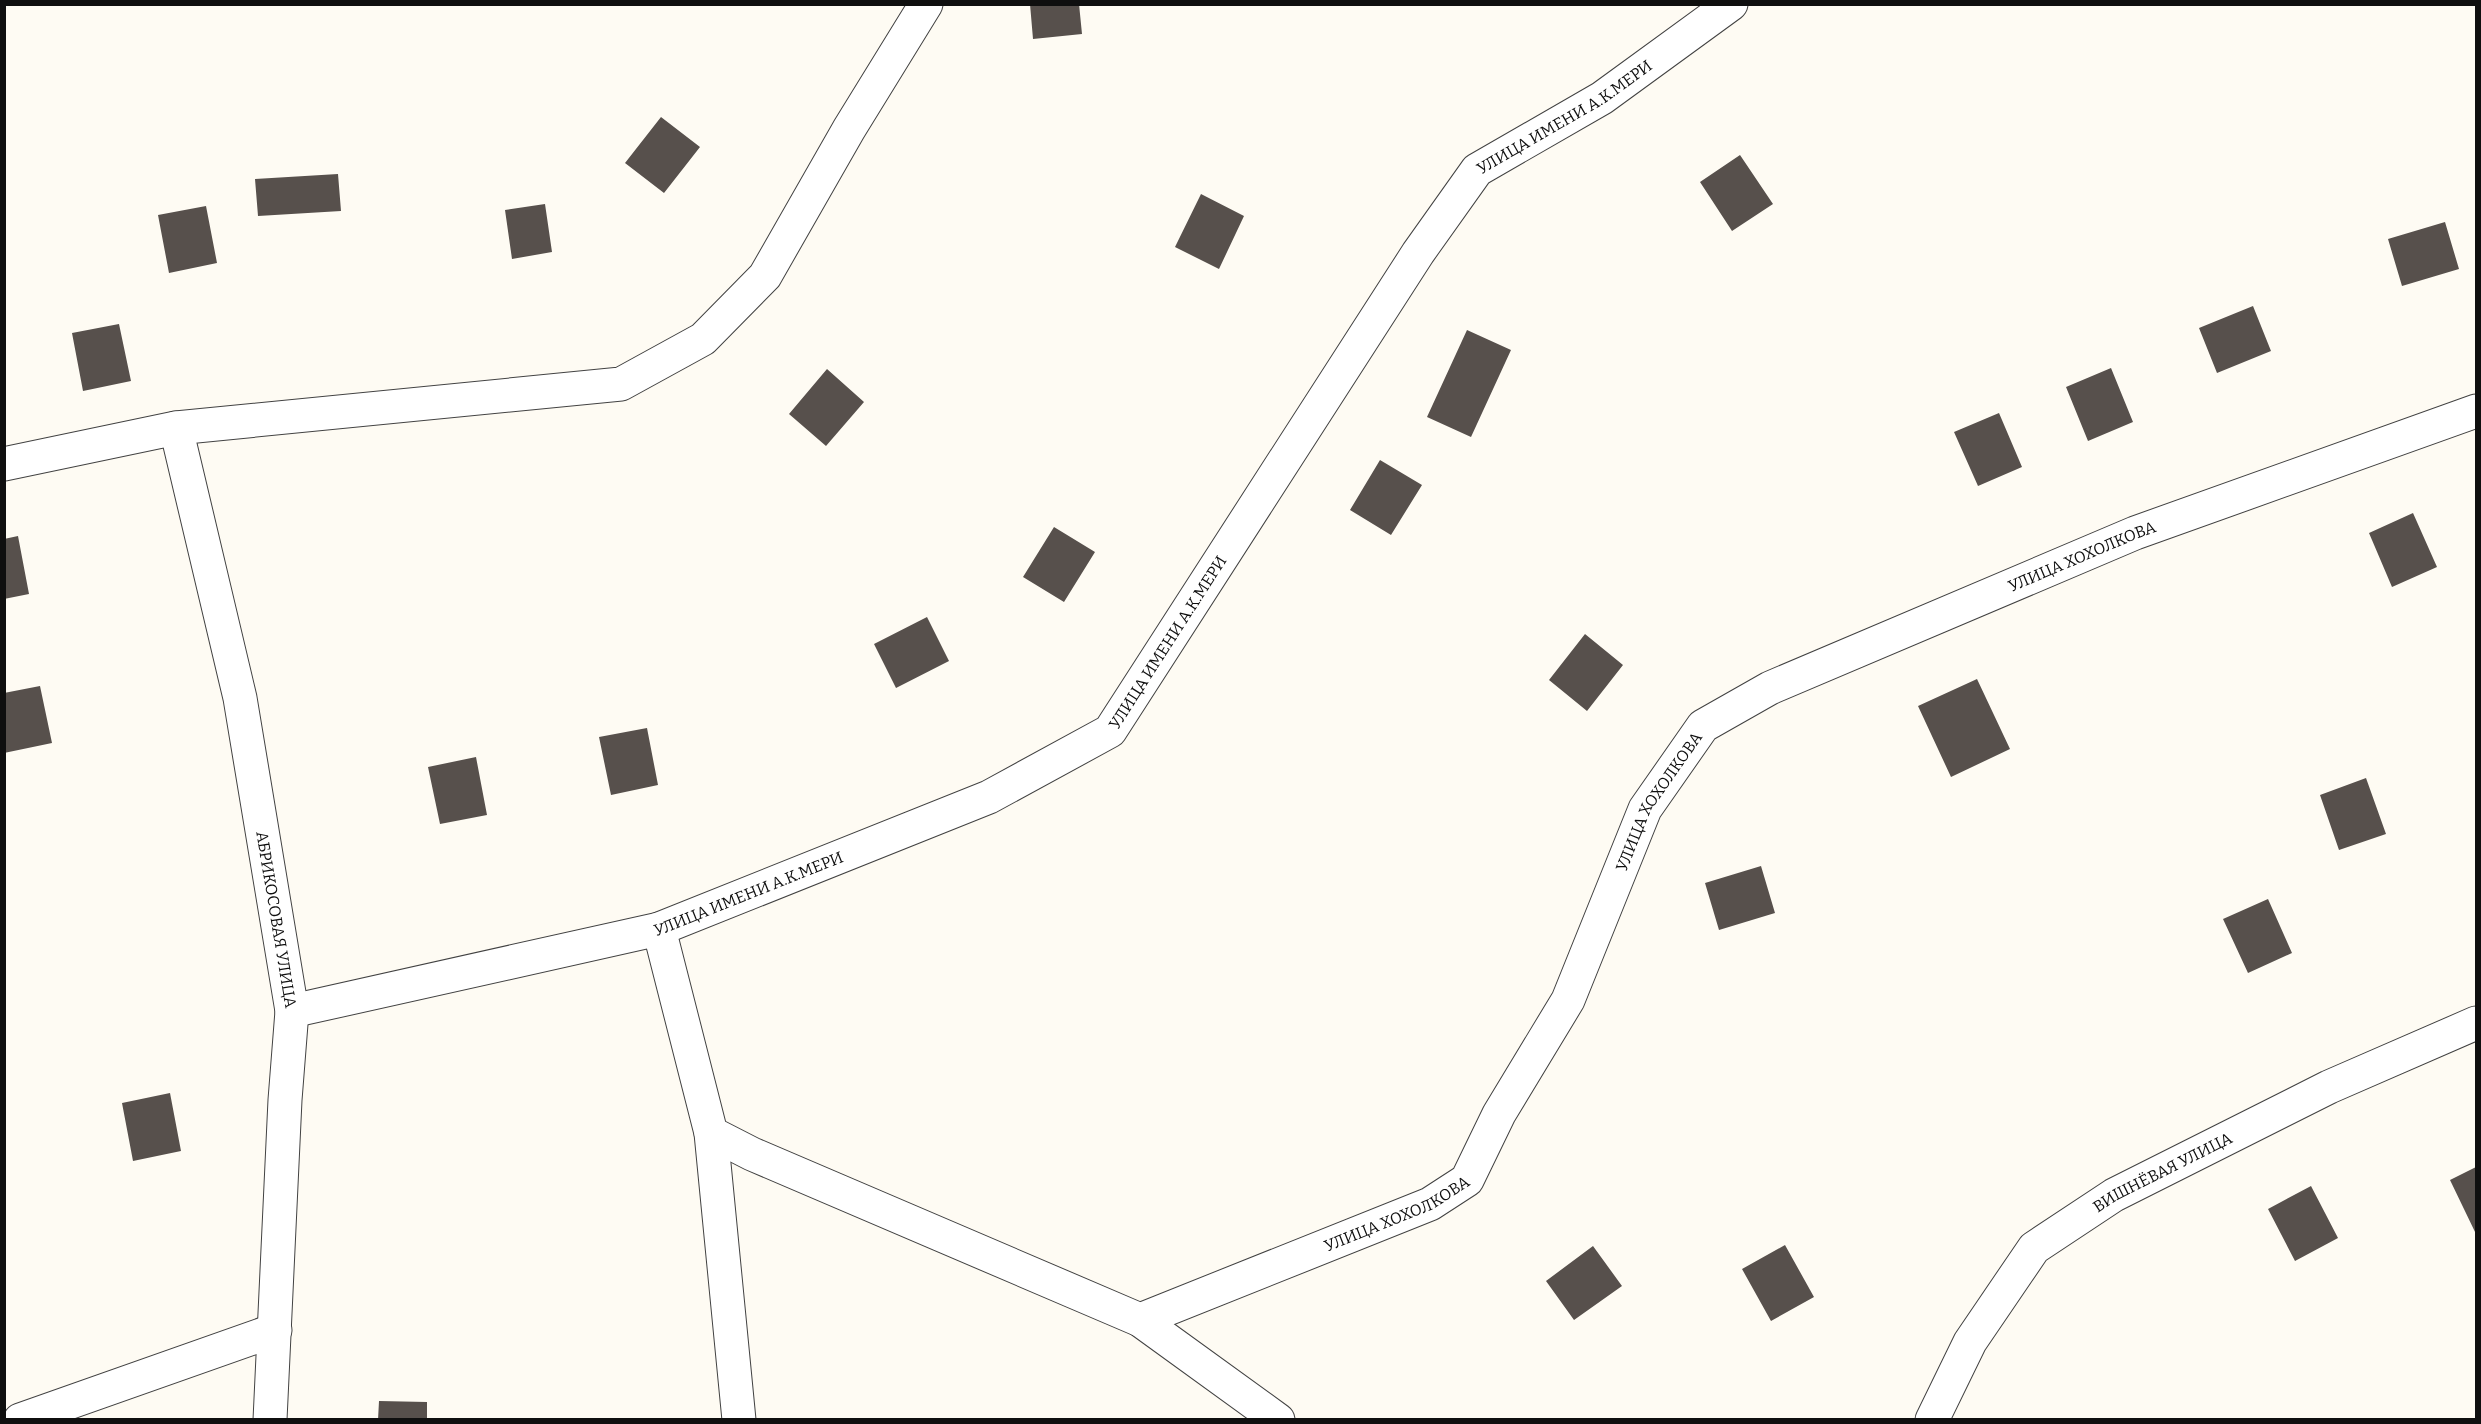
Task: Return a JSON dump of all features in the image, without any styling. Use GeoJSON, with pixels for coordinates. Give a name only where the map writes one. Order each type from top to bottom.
{"type":"FeatureCollection","features":[{"type":"Feature","properties":{"kind":"street"},"geometry":{"type":"LineString","coordinates":[[4,464],[176,428],[621,384],[704,339],[765,276],[849,129],[926,4]]}},
{"type":"Feature","properties":{"kind":"street","name":"УЛИЦА ИМЕНИ А.К.МЕРИ"},"geometry":{"type":"LineString","coordinates":[[292,1011],[659,929],[989,797],[1110,731],[1418,253],[1477,170],[1602,98],[1731,4]]}},
{"type":"Feature","properties":{"kind":"street","name":"УЛИЦА ХОХОЛКОВА"},"geometry":{"type":"LineString","coordinates":[[1140,1320],[1430,1204],[1467,1180],[1499,1114],[1568,1000],[1644,809],[1702,726],[1770,688],[2135,533],[2476,411]]}},
{"type":"Feature","properties":{"kind":"street","name":"АБРИКОСОВАЯ УЛИЦА"},"geometry":{"type":"LineString","coordinates":[[176,428],[240,698],[292,1011],[285,1100],[270,1419]]}},
{"type":"Feature","properties":{"kind":"street"},"geometry":{"type":"LineString","coordinates":[[659,929],[711,1133],[739,1419]]}},
{"type":"Feature","properties":{"kind":"street","name":"ВИШНЁВАЯ УЛИЦА"},"geometry":{"type":"LineString","coordinates":[[1932,1419],[1970,1341],[2034,1248],[2135,1184],[2330,1087],[2476,1023]]}},
{"type":"Feature","properties":{"kind":"street"},"geometry":{"type":"LineString","coordinates":[[711,1133],[752,1154],[1140,1320],[1278,1419]]}},
{"type":"Feature","properties":{"kind":"street"},"geometry":{"type":"LineString","coordinates":[[20,1419],[275,1330]]}},
{"type":"Feature","properties":{"kind":"building"},"geometry":{"type":"Polygon","coordinates":[[[1030,4],[1079,4],[1082,34],[1033,39],[1030,4]]]}},
{"type":"Feature","properties":{"kind":"building"},"geometry":{"type":"Polygon","coordinates":[[[661,117],[700,147],[664,193],[625,163],[661,117]]]}},
{"type":"Feature","properties":{"kind":"building"},"geometry":{"type":"Polygon","coordinates":[[[1740,155],[1773,204],[1732,231],[1700,182],[1740,155]]]}},
{"type":"Feature","properties":{"kind":"building"},"geometry":{"type":"Polygon","coordinates":[[[338,174],[341,211],[258,216],[255,179],[338,174]]]}},
{"type":"Feature","properties":{"kind":"building"},"geometry":{"type":"Polygon","coordinates":[[[1201,194],[1244,216],[1219,269],[1175,247],[1201,194]]]}},
{"type":"Feature","properties":{"kind":"building"},"geometry":{"type":"Polygon","coordinates":[[[545,204],[552,252],[512,259],[505,210],[545,204]]]}},
{"type":"Feature","properties":{"kind":"building"},"geometry":{"type":"Polygon","coordinates":[[[206,206],[217,263],[169,273],[158,215],[206,206]]]}},
{"type":"Feature","properties":{"kind":"building"},"geometry":{"type":"Polygon","coordinates":[[[2445,222],[2459,269],[2402,286],[2388,239],[2445,222]]]}},
{"type":"Feature","properties":{"kind":"building"},"geometry":{"type":"Polygon","coordinates":[[[2253,306],[2271,351],[2217,373],[2199,328],[2253,306]]]}},
{"type":"Feature","properties":{"kind":"building"},"geometry":{"type":"Polygon","coordinates":[[[119,324],[131,381],[83,391],[72,333],[119,324]]]}},
{"type":"Feature","properties":{"kind":"building"},"geometry":{"type":"Polygon","coordinates":[[[1467,330],[1511,350],[1471,437],[1427,417],[1467,330]]]}},
{"type":"Feature","properties":{"kind":"building"},"geometry":{"type":"Polygon","coordinates":[[[2111,368],[2133,422],[2088,441],[2066,387],[2111,368]]]}},
{"type":"Feature","properties":{"kind":"building"},"geometry":{"type":"Polygon","coordinates":[[[827,369],[864,402],[826,446],[789,414],[827,369]]]}},
{"type":"Feature","properties":{"kind":"building"},"geometry":{"type":"Polygon","coordinates":[[[1999,413],[2022,467],[1978,486],[1954,432],[1999,413]]]}},
{"type":"Feature","properties":{"kind":"building"},"geometry":{"type":"Polygon","coordinates":[[[1380,460],[1422,485],[1391,535],[1350,510],[1380,460]]]}},
{"type":"Feature","properties":{"kind":"building"},"geometry":{"type":"Polygon","coordinates":[[[2413,513],[2437,567],[2392,587],[2369,533],[2413,513]]]}},
{"type":"Feature","properties":{"kind":"building"},"geometry":{"type":"Polygon","coordinates":[[[1054,527],[1095,552],[1064,602],[1023,577],[1054,527]]]}},
{"type":"Feature","properties":{"kind":"building"},"geometry":{"type":"Polygon","coordinates":[[[18,536],[29,594],[4,599],[4,539],[18,536]]]}},
{"type":"Feature","properties":{"kind":"building"},"geometry":{"type":"Polygon","coordinates":[[[927,617],[949,661],[896,688],[874,644],[927,617]]]}},
{"type":"Feature","properties":{"kind":"building"},"geometry":{"type":"Polygon","coordinates":[[[1585,634],[1623,665],[1587,711],[1549,680],[1585,634]]]}},
{"type":"Feature","properties":{"kind":"building"},"geometry":{"type":"Polygon","coordinates":[[[1977,679],[2010,749],[1951,777],[1918,706],[1977,679]]]}},
{"type":"Feature","properties":{"kind":"building"},"geometry":{"type":"Polygon","coordinates":[[[40,686],[52,743],[4,753],[4,693],[40,686]]]}},
{"type":"Feature","properties":{"kind":"building"},"geometry":{"type":"Polygon","coordinates":[[[647,728],[658,785],[611,795],[599,737],[647,728]]]}},
{"type":"Feature","properties":{"kind":"building"},"geometry":{"type":"Polygon","coordinates":[[[476,757],[487,815],[440,824],[428,767],[476,757]]]}},
{"type":"Feature","properties":{"kind":"building"},"geometry":{"type":"Polygon","coordinates":[[[2366,778],[2386,834],[2339,850],[2320,795],[2366,778]]]}},
{"type":"Feature","properties":{"kind":"building"},"geometry":{"type":"Polygon","coordinates":[[[1761,866],[1775,913],[1719,930],[1705,883],[1761,866]]]}},
{"type":"Feature","properties":{"kind":"building"},"geometry":{"type":"Polygon","coordinates":[[[2268,899],[2292,953],[2248,973],[2223,919],[2268,899]]]}},
{"type":"Feature","properties":{"kind":"building"},"geometry":{"type":"Polygon","coordinates":[[[170,1093],[181,1151],[133,1161],[122,1103],[170,1093]]]}},
{"type":"Feature","properties":{"kind":"building"},"geometry":{"type":"Polygon","coordinates":[[[2476,1167],[2476,1234],[2450,1180],[2476,1167]]]}},
{"type":"Feature","properties":{"kind":"building"},"geometry":{"type":"Polygon","coordinates":[[[2311,1186],[2338,1238],[2295,1261],[2268,1209],[2311,1186]]]}},
{"type":"Feature","properties":{"kind":"building"},"geometry":{"type":"Polygon","coordinates":[[[1785,1245],[1814,1297],[1771,1321],[1742,1269],[1785,1245]]]}},
{"type":"Feature","properties":{"kind":"building"},"geometry":{"type":"Polygon","coordinates":[[[1593,1246],[1622,1286],[1574,1320],[1546,1281],[1593,1246]]]}},
{"type":"Feature","properties":{"kind":"building"},"geometry":{"type":"Polygon","coordinates":[[[379,1401],[427,1402],[427,1420],[378,1420],[379,1401]]]}}]}
